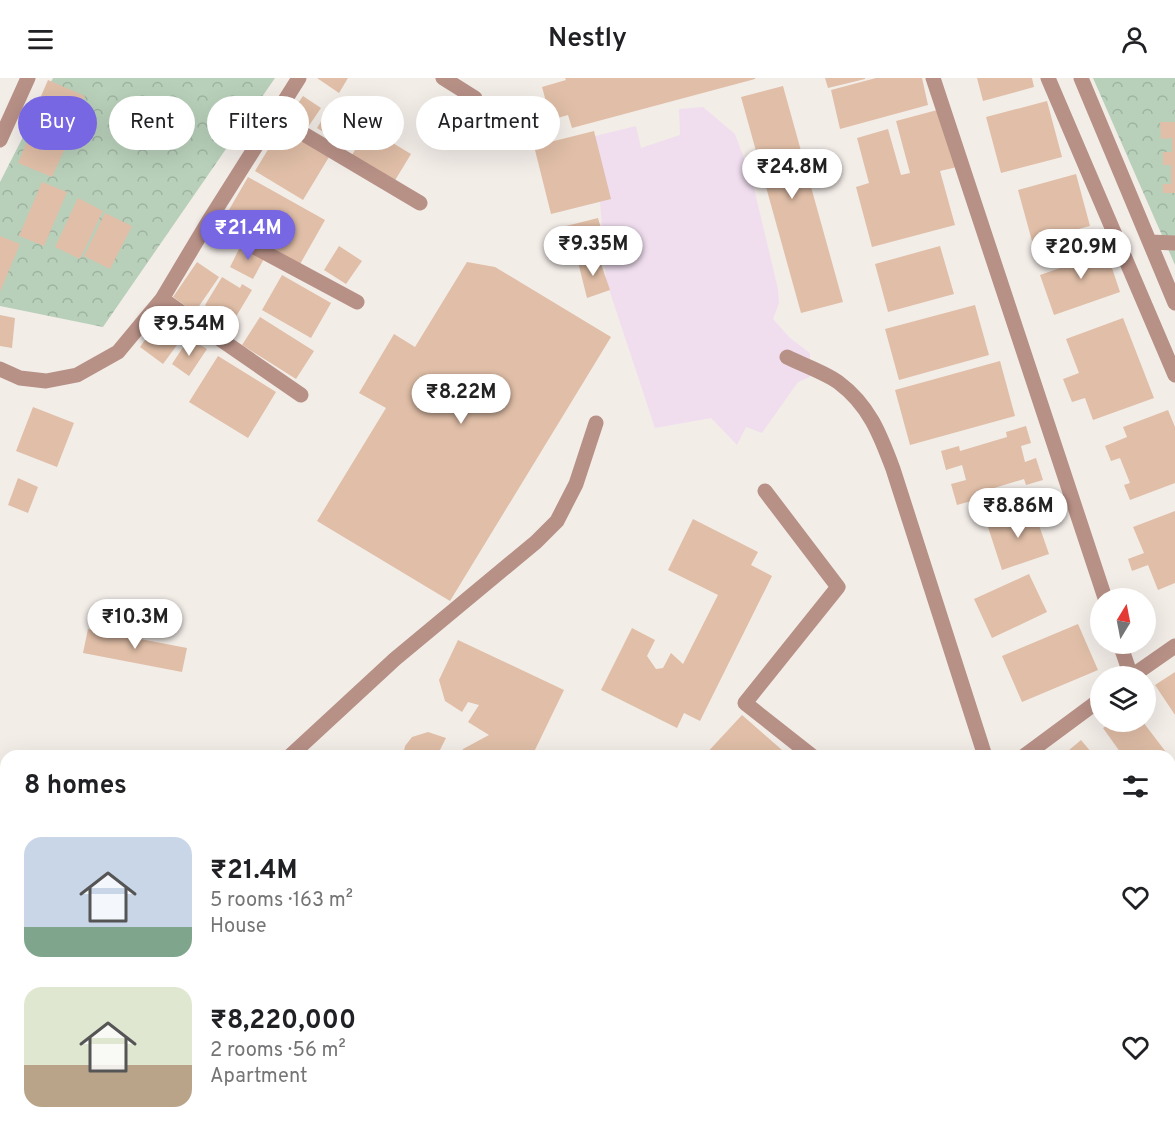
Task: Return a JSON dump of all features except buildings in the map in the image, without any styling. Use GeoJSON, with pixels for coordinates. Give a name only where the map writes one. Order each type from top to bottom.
{"type":"FeatureCollection","features":[{"type":"Feature","properties":{"kind":"street"},"geometry":{"type":"LineString","coordinates":[[0,140],[28,78]]}},
{"type":"Feature","properties":{"kind":"street"},"geometry":{"type":"LineString","coordinates":[[288,96],[299,78]]}},
{"type":"Feature","properties":{"kind":"street"},"geometry":{"type":"LineString","coordinates":[[443,78],[472,96]]}},
{"type":"Feature","properties":{"kind":"street"},"geometry":{"type":"LineString","coordinates":[[933,78],[1102,588]]}},
{"type":"Feature","properties":{"kind":"street"},"geometry":{"type":"LineString","coordinates":[[1048,78],[1175,375]]}},
{"type":"Feature","properties":{"kind":"street"},"geometry":{"type":"LineString","coordinates":[[1081,78],[1175,303]]}},
{"type":"Feature","properties":{"kind":"street"},"geometry":{"type":"LineString","coordinates":[[309,137],[420,202]]}},
{"type":"Feature","properties":{"kind":"street"},"geometry":{"type":"LineString","coordinates":[[0,369],[20,378],[46,381],[77,375],[118,352],[162,299],[254,150]]}},
{"type":"Feature","properties":{"kind":"street"},"geometry":{"type":"LineString","coordinates":[[208,222],[357,302]]}},
{"type":"Feature","properties":{"kind":"street"},"geometry":{"type":"LineString","coordinates":[[1150,242],[1175,243]]}},
{"type":"Feature","properties":{"kind":"street"},"geometry":{"type":"LineString","coordinates":[[162,299],[301,395]]}},
{"type":"Feature","properties":{"kind":"street"},"geometry":{"type":"LineString","coordinates":[[787,357],[837,381],[859,401],[879,430],[983,750]]}},
{"type":"Feature","properties":{"kind":"street"},"geometry":{"type":"LineString","coordinates":[[296,750],[395,659],[536,542],[557,521],[576,484],[596,423]]}},
{"type":"Feature","properties":{"kind":"street"},"geometry":{"type":"LineString","coordinates":[[765,491],[838,587],[745,703],[804,750]]}},
{"type":"Feature","properties":{"kind":"street"},"geometry":{"type":"LineString","coordinates":[[1146,666],[1175,646]]}},
{"type":"Feature","properties":{"kind":"street"},"geometry":{"type":"LineString","coordinates":[[1032,750],[1090,707]]}},
{"type":"Feature","properties":{"kind":"street"},"geometry":{"type":"LineString","coordinates":[[305,750],[324,724]]}},
{"type":"Feature","properties":{"kind":"shaded area"},"geometry":{"type":"Polygon","coordinates":[[[703,107],[735,134],[752,180],[778,289],[779,303],[773,319],[790,338],[810,353],[810,377],[798,382],[762,433],[746,427],[737,445],[711,418],[655,428],[606,280],[595,136],[636,126],[641,148],[680,135],[679,109],[703,107]]]}},
{"type":"Feature","properties":{"kind":"green space"},"geometry":{"type":"Polygon","coordinates":[[[53,78],[275,78],[263,96],[207,96],[207,150],[225,150],[103,327],[0,306],[0,182],[18,147],[18,150],[97,150],[97,96],[44,96],[53,78]]]}},
{"type":"Feature","properties":{"kind":"green space"},"geometry":{"type":"Polygon","coordinates":[[[1093,78],[1175,78],[1175,265],[1093,78]]]}}]}
